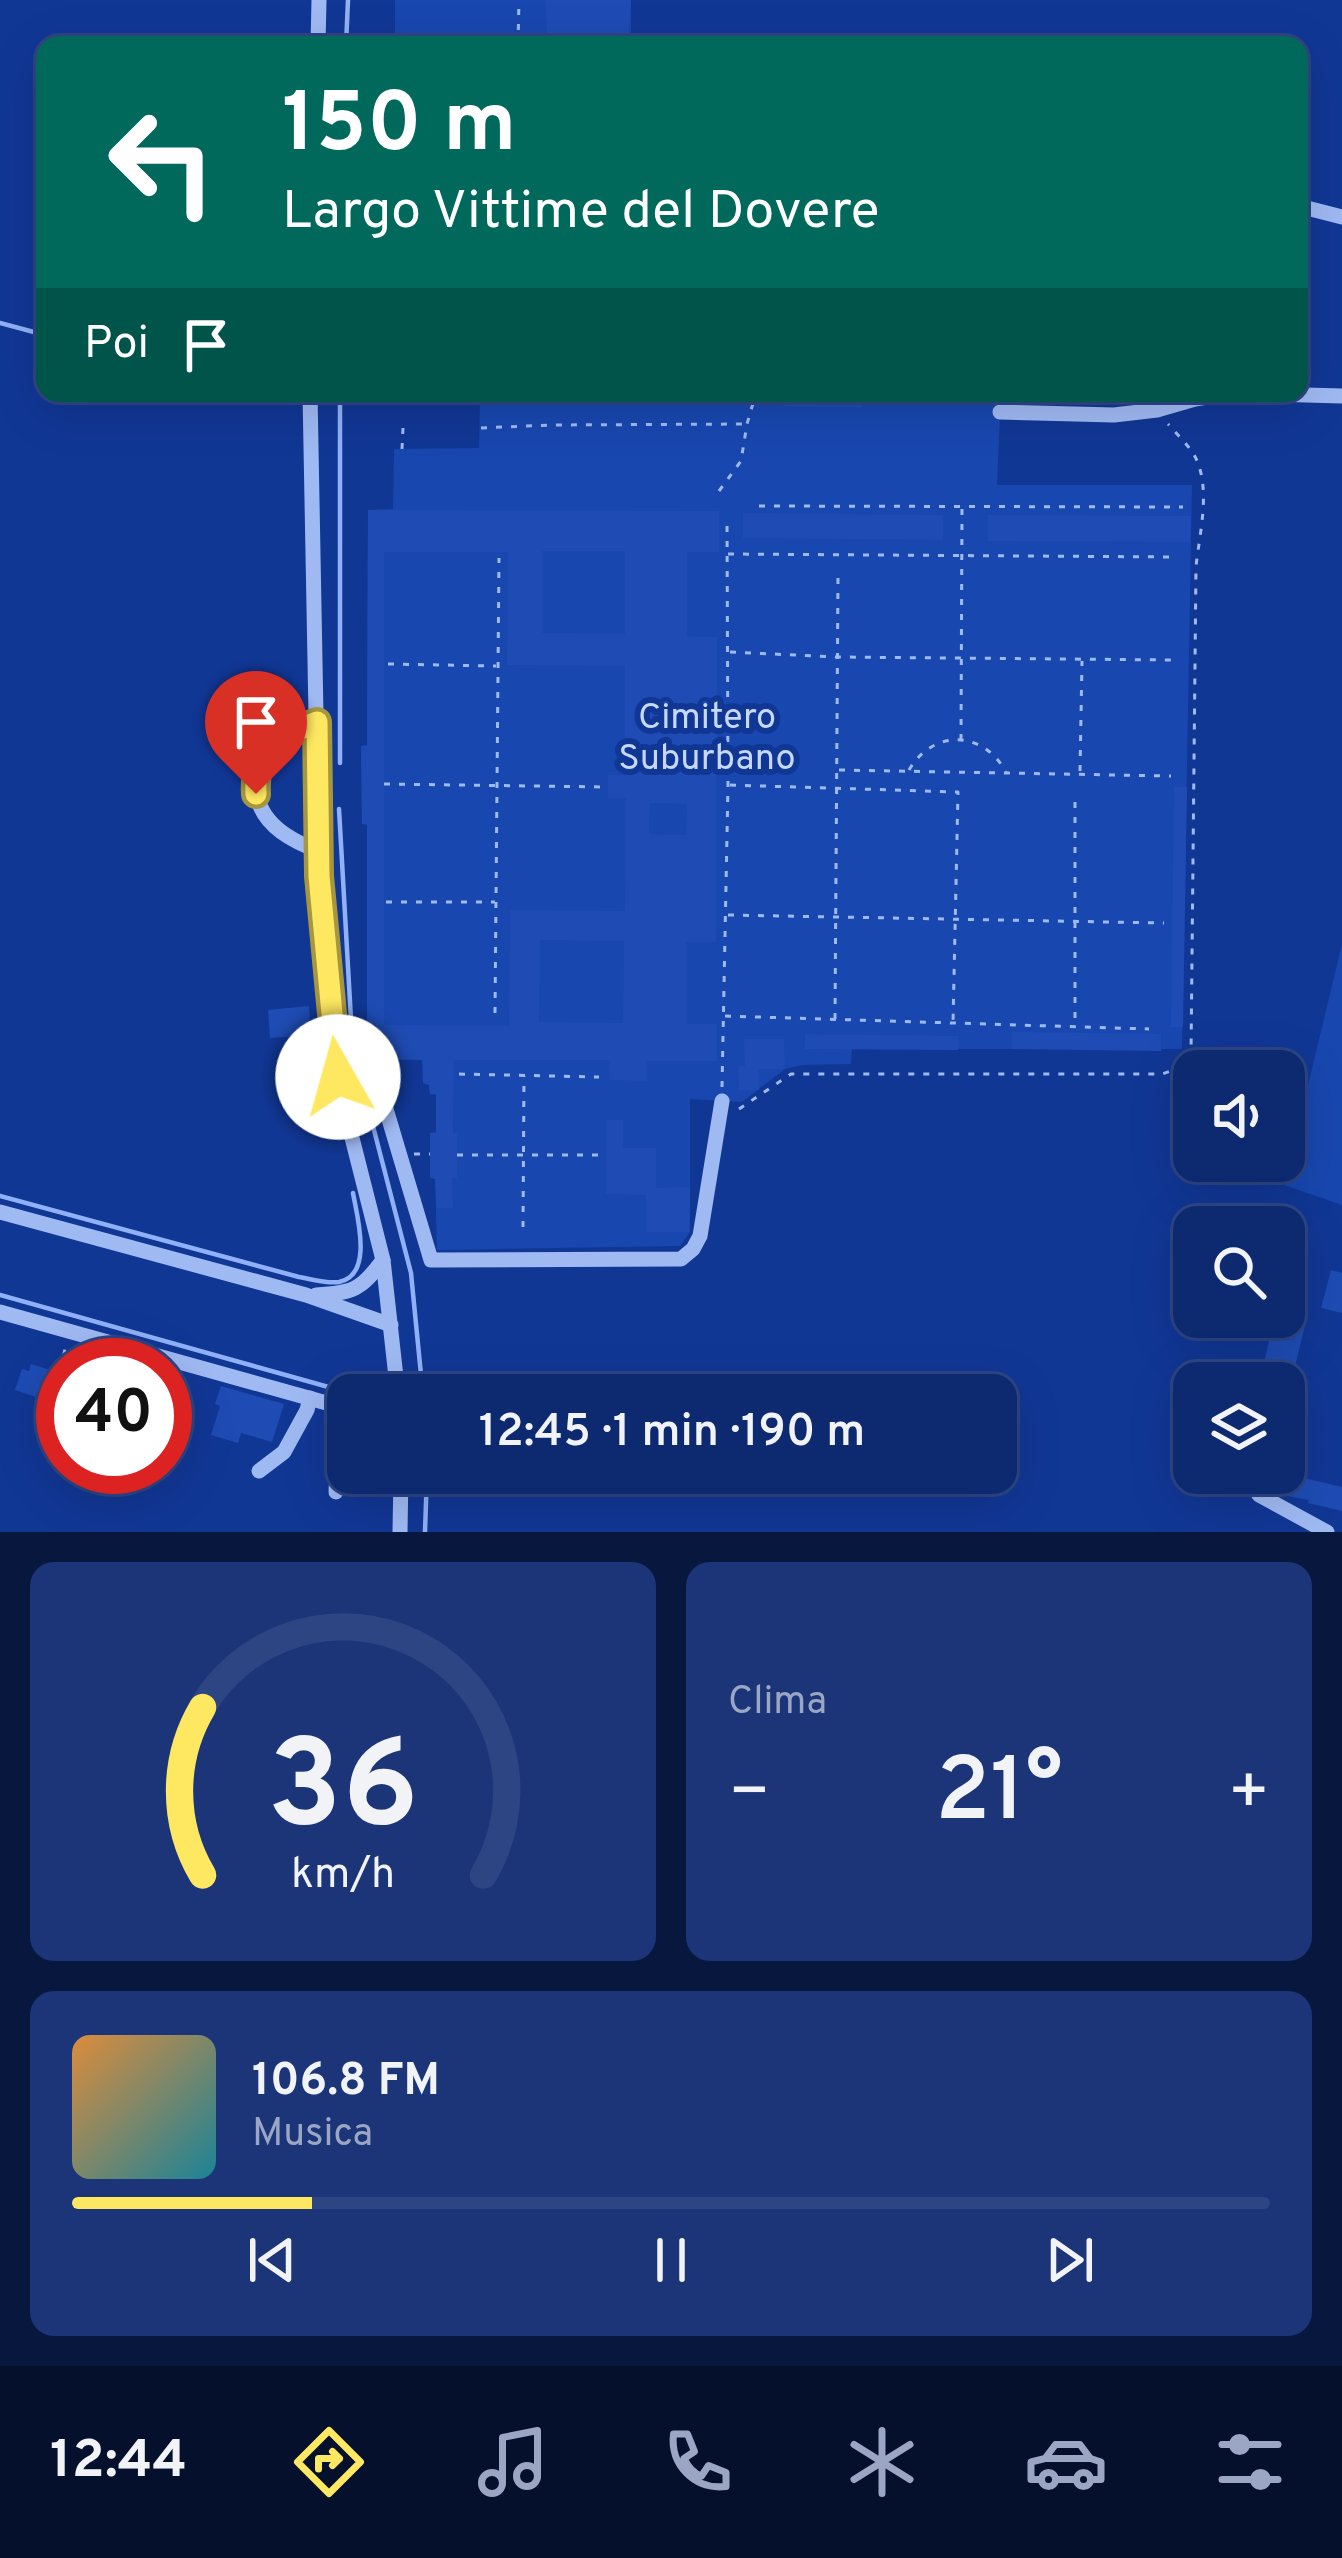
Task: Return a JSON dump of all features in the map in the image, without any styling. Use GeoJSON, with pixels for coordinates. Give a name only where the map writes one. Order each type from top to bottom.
{"type":"FeatureCollection","features":[{"type":"Feature","properties":{"kind":"street"},"geometry":{"type":"LineString","coordinates":[[319,0],[319,36]]}},
{"type":"Feature","properties":{"kind":"street"},"geometry":{"type":"LineString","coordinates":[[1308,208],[1342,217]]}},
{"type":"Feature","properties":{"kind":"street"},"geometry":{"type":"LineString","coordinates":[[1308,395],[1342,396]]}},
{"type":"Feature","properties":{"kind":"street"},"geometry":{"type":"LineString","coordinates":[[310,402],[319,851],[348,1122],[383,1260],[396,1374]]}},
{"type":"Feature","properties":{"kind":"street"},"geometry":{"type":"LineString","coordinates":[[1000,412],[1114,415],[1185,402]]}},
{"type":"Feature","properties":{"kind":"street"},"geometry":{"type":"LineString","coordinates":[[317,722],[274,742],[262,758],[256,782],[259,805],[269,822],[295,842],[319,851]]}},
{"type":"Feature","properties":{"kind":"street"},"geometry":{"type":"LineString","coordinates":[[338,1043],[366,1042],[431,1260],[681,1259],[700,1236],[721,1109]]}},
{"type":"Feature","properties":{"kind":"street"},"geometry":{"type":"LineString","coordinates":[[0,1212],[306,1295],[392,1325]]}},
{"type":"Feature","properties":{"kind":"street"},"geometry":{"type":"LineString","coordinates":[[306,1295],[348,1293],[368,1280],[383,1260]]}},
{"type":"Feature","properties":{"kind":"street"},"geometry":{"type":"LineString","coordinates":[[0,1312],[327,1403]]}},
{"type":"Feature","properties":{"kind":"street"},"geometry":{"type":"LineString","coordinates":[[260,1471],[284,1452],[310,1398]]}},
{"type":"Feature","properties":{"kind":"street"},"geometry":{"type":"LineString","coordinates":[[400,1532],[401,1494]]}},
{"type":"Feature","properties":{"kind":"street"},"geometry":{"type":"LineString","coordinates":[[1258,1494],[1327,1532]]}},
{"type":"Feature","properties":{"kind":"path"},"geometry":{"type":"LineString","coordinates":[[518,36],[519,0]]}},
{"type":"Feature","properties":{"kind":"path"},"geometry":{"type":"LineString","coordinates":[[719,491],[741,461],[753,402]]}},
{"type":"Feature","properties":{"kind":"path"},"geometry":{"type":"LineString","coordinates":[[727,520],[728,785],[721,1109],[749,1104],[791,1074],[1162,1074],[1191,1055],[1196,566],[1202,474],[1194,454],[1157,410]]}},
{"type":"Feature","properties":{"kind":"path"},"geometry":{"type":"LineString","coordinates":[[481,428],[747,424]]}},
{"type":"Feature","properties":{"kind":"path"},"geometry":{"type":"LineString","coordinates":[[402,449],[403,428]]}},
{"type":"Feature","properties":{"kind":"path"},"geometry":{"type":"LineString","coordinates":[[759,506],[1183,507]]}},
{"type":"Feature","properties":{"kind":"path"},"geometry":{"type":"LineString","coordinates":[[961,740],[962,508]]}},
{"type":"Feature","properties":{"kind":"path"},"geometry":{"type":"LineString","coordinates":[[727,554],[1176,557]]}},
{"type":"Feature","properties":{"kind":"path"},"geometry":{"type":"LineString","coordinates":[[495,1013],[499,558]]}},
{"type":"Feature","properties":{"kind":"path"},"geometry":{"type":"LineString","coordinates":[[836,1019],[838,578]]}},
{"type":"Feature","properties":{"kind":"path"},"geometry":{"type":"LineString","coordinates":[[728,652],[1178,660]]}},
{"type":"Feature","properties":{"kind":"path"},"geometry":{"type":"LineString","coordinates":[[1080,774],[1082,659]]}},
{"type":"Feature","properties":{"kind":"path"},"geometry":{"type":"LineString","coordinates":[[388,664],[498,666]]}},
{"type":"Feature","properties":{"kind":"path"},"geometry":{"type":"LineString","coordinates":[[908,771],[927,748],[941,741],[961,740],[981,744],[1007,773]]}},
{"type":"Feature","properties":{"kind":"path"},"geometry":{"type":"LineString","coordinates":[[837,770],[1171,776]]}},
{"type":"Feature","properties":{"kind":"path"},"geometry":{"type":"LineString","coordinates":[[384,784],[608,787]]}},
{"type":"Feature","properties":{"kind":"path"},"geometry":{"type":"LineString","coordinates":[[728,785],[958,792],[953,1023]]}},
{"type":"Feature","properties":{"kind":"path"},"geometry":{"type":"LineString","coordinates":[[1075,802],[1075,1026]]}},
{"type":"Feature","properties":{"kind":"path"},"geometry":{"type":"LineString","coordinates":[[386,902],[496,902]]}},
{"type":"Feature","properties":{"kind":"path"},"geometry":{"type":"LineString","coordinates":[[726,915],[1164,923]]}},
{"type":"Feature","properties":{"kind":"path"},"geometry":{"type":"LineString","coordinates":[[723,1016],[1149,1029]]}},
{"type":"Feature","properties":{"kind":"path"},"geometry":{"type":"LineString","coordinates":[[459,1074],[599,1077]]}},
{"type":"Feature","properties":{"kind":"path"},"geometry":{"type":"LineString","coordinates":[[523,1227],[524,1076]]}},
{"type":"Feature","properties":{"kind":"path"},"geometry":{"type":"LineString","coordinates":[[457,1155],[598,1155]]}},
{"type":"Feature","properties":{"kind":"path"},"geometry":{"type":"LineString","coordinates":[[68,1338],[70,1331]]}},
{"type":"Feature","properties":{"kind":"green space"},"geometry":{"type":"Polygon","coordinates":[[[395,0],[631,0],[631,36],[395,36],[395,0]]]}},
{"type":"Feature","properties":{"kind":"green space","name":"Cimitero Suburbano"},"geometry":{"type":"Polygon","coordinates":[[[480,402],[1001,402],[997,485],[1192,485],[1182,1049],[852,1049],[851,1064],[785,1069],[742,1102],[690,1099],[690,1232],[680,1246],[437,1250],[435,1179],[430,1178],[436,1095],[423,1083],[422,1060],[383,1059],[383,1037],[367,1036],[367,825],[362,824],[361,746],[367,745],[368,510],[393,509],[394,449],[479,448],[480,402]]]}},
{"type":"Feature","properties":{"kind":"green space"},"geometry":{"type":"Polygon","coordinates":[[[1342,944],[1342,1205],[1284,1185],[1305,1182],[1305,1098],[1342,944]]]}},
{"type":"Feature","properties":{"kind":"building"},"geometry":{"type":"Polygon","coordinates":[[[545,0],[631,0],[629,36],[547,36],[545,0]]]}},
{"type":"Feature","properties":{"kind":"building"},"geometry":{"type":"Polygon","coordinates":[[[783,402],[862,402],[862,407],[783,406],[783,402]]]}},
{"type":"Feature","properties":{"kind":"building"},"geometry":{"type":"Polygon","coordinates":[[[368,510],[719,511],[719,552],[687,552],[687,636],[717,637],[716,942],[686,942],[686,1024],[717,1024],[717,1061],[647,1061],[646,1081],[609,1080],[610,1060],[454,1060],[457,1178],[452,1178],[453,1208],[437,1208],[435,1178],[430,1178],[436,1094],[430,1094],[429,1085],[423,1083],[423,1060],[384,1059],[384,1036],[367,1030],[367,824],[362,824],[361,746],[367,746],[368,510]],[[542,551],[542,633],[625,634],[625,551],[542,551]],[[384,552],[384,1025],[509,1026],[510,910],[625,911],[626,798],[608,798],[608,775],[625,775],[625,666],[507,665],[508,552],[384,552]],[[650,803],[649,834],[686,835],[687,804],[650,803]],[[540,940],[539,1022],[623,1023],[624,941],[540,940]]]}},
{"type":"Feature","properties":{"kind":"building"},"geometry":{"type":"Polygon","coordinates":[[[743,513],[943,515],[943,540],[743,538],[743,513]]]}},
{"type":"Feature","properties":{"kind":"building"},"geometry":{"type":"Polygon","coordinates":[[[988,515],[1191,516],[1190,542],[988,541],[988,515]]]}},
{"type":"Feature","properties":{"kind":"building"},"geometry":{"type":"Polygon","coordinates":[[[1174,787],[1187,787],[1183,1027],[1171,1027],[1174,787]]]}},
{"type":"Feature","properties":{"kind":"building"},"geometry":{"type":"Polygon","coordinates":[[[309,1006],[311,1035],[270,1038],[268,1010],[309,1006]]]}},
{"type":"Feature","properties":{"kind":"building"},"geometry":{"type":"Polygon","coordinates":[[[1012,1032],[1161,1034],[1161,1051],[1012,1049],[1012,1032]]]}},
{"type":"Feature","properties":{"kind":"building"},"geometry":{"type":"Polygon","coordinates":[[[805,1034],[958,1036],[958,1050],[805,1049],[805,1034]]]}},
{"type":"Feature","properties":{"kind":"building"},"geometry":{"type":"Polygon","coordinates":[[[744,1039],[784,1039],[785,1069],[758,1069],[759,1090],[739,1090],[738,1066],[745,1066],[744,1039]]]}},
{"type":"Feature","properties":{"kind":"building"},"geometry":{"type":"Polygon","coordinates":[[[606,1120],[623,1120],[623,1148],[656,1148],[656,1188],[690,1187],[689,1232],[646,1232],[646,1195],[606,1194],[606,1120]]]}},
{"type":"Feature","properties":{"kind":"building"},"geometry":{"type":"Polygon","coordinates":[[[1331,1270],[1342,1273],[1342,1313],[1321,1308],[1331,1270]]]}},
{"type":"Feature","properties":{"kind":"building"},"geometry":{"type":"Polygon","coordinates":[[[1270,1338],[1302,1338],[1296,1362],[1264,1362],[1270,1338]]]}},
{"type":"Feature","properties":{"kind":"building"},"geometry":{"type":"Polygon","coordinates":[[[31,1364],[36,1366],[36,1397],[15,1390],[22,1369],[29,1371],[31,1364]]]}},
{"type":"Feature","properties":{"kind":"building"},"geometry":{"type":"Polygon","coordinates":[[[221,1386],[284,1404],[272,1442],[241,1433],[238,1443],[211,1435],[221,1386]]]}},
{"type":"Feature","properties":{"kind":"building"},"geometry":{"type":"Polygon","coordinates":[[[1305,1478],[1342,1487],[1342,1511],[1309,1500],[1283,1495],[1305,1494],[1305,1478]]]}},
{"type":"Feature","properties":{"kind":"waterway"},"geometry":{"type":"LineString","coordinates":[[346,36],[348,0]]}},
{"type":"Feature","properties":{"kind":"waterway"},"geometry":{"type":"LineString","coordinates":[[0,323],[36,333]]}},
{"type":"Feature","properties":{"kind":"waterway"},"geometry":{"type":"LineString","coordinates":[[340,402],[340,763]]}},
{"type":"Feature","properties":{"kind":"waterway"},"geometry":{"type":"LineString","coordinates":[[339,809],[352,1037]]}},
{"type":"Feature","properties":{"kind":"waterway"},"geometry":{"type":"LineString","coordinates":[[353,1049],[411,1273],[421,1374]]}},
{"type":"Feature","properties":{"kind":"waterway"},"geometry":{"type":"LineString","coordinates":[[0,1196],[299,1277],[339,1282],[350,1277],[360,1257],[353,1193]]}},
{"type":"Feature","properties":{"kind":"waterway"},"geometry":{"type":"LineString","coordinates":[[0,1295],[327,1387]]}},
{"type":"Feature","properties":{"kind":"waterway"},"geometry":{"type":"LineString","coordinates":[[425,1532],[426,1494]]}},
{"type":"Feature","properties":{"kind":"route"},"geometry":{"type":"LineString","coordinates":[[256,794],[262,758],[274,742],[317,722],[319,876],[338,1077]]}}]}
